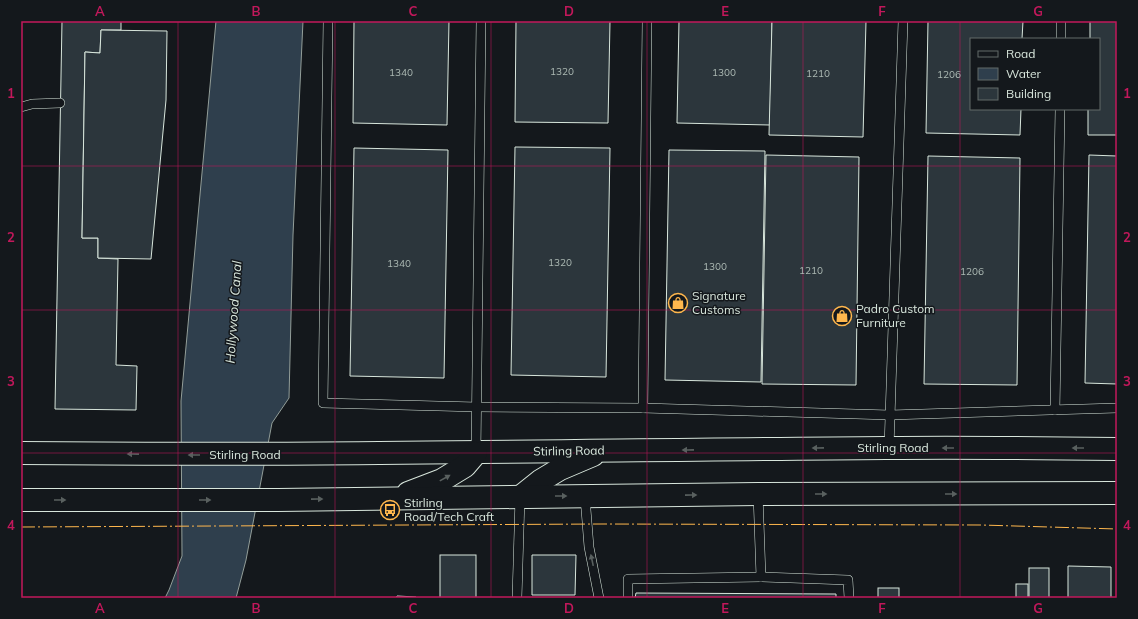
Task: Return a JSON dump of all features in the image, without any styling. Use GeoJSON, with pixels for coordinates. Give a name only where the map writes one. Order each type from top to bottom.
{"type":"FeatureCollection","features":[{"type":"Feature","properties":{"kind":"main road","name":"Stirling Road"},"geometry":{"type":"LineString","coordinates":[[21,453],[172,455],[889,448],[1117,449]]}},
{"type":"Feature","properties":{"kind":"main road"},"geometry":{"type":"LineString","coordinates":[[520,497],[540,481],[560,469],[601,451]]}},
{"type":"Feature","properties":{"kind":"main road"},"geometry":{"type":"LineString","coordinates":[[396,498],[442,480],[465,466],[476,452]]}},
{"type":"Feature","properties":{"kind":"main road"},"geometry":{"type":"LineString","coordinates":[[21,500],[278,500],[758,494],[1117,493]]}},
{"type":"Feature","properties":{"kind":"lane"},"geometry":{"type":"LineString","coordinates":[[328,21],[323,403],[477,407],[643,408],[890,415],[1117,408]]}},
{"type":"Feature","properties":{"kind":"lane"},"geometry":{"type":"LineString","coordinates":[[476,452],[481,21]]}},
{"type":"Feature","properties":{"kind":"lane"},"geometry":{"type":"LineString","coordinates":[[643,408],[646,21]]}},
{"type":"Feature","properties":{"kind":"lane"},"geometry":{"type":"LineString","coordinates":[[889,448],[903,21]]}},
{"type":"Feature","properties":{"kind":"lane"},"geometry":{"type":"LineString","coordinates":[[1061,21],[1061,38]]}},
{"type":"Feature","properties":{"kind":"lane"},"geometry":{"type":"LineString","coordinates":[[21,107],[32,104],[60,103]]}},
{"type":"Feature","properties":{"kind":"lane"},"geometry":{"type":"LineString","coordinates":[[1055,410],[1060,110]]}},
{"type":"Feature","properties":{"kind":"lane"},"geometry":{"type":"LineString","coordinates":[[758,494],[761,577]]}},
{"type":"Feature","properties":{"kind":"lane"},"geometry":{"type":"LineString","coordinates":[[585,496],[589,547],[599,598]]}},
{"type":"Feature","properties":{"kind":"lane"},"geometry":{"type":"LineString","coordinates":[[518,598],[520,497]]}},
{"type":"Feature","properties":{"kind":"lane"},"geometry":{"type":"LineString","coordinates":[[628,598],[628,579],[761,577],[848,580],[849,598]]}},
{"type":"Feature","properties":{"kind":"water","name":"Hollywood Canal"},"geometry":{"type":"Polygon","coordinates":[[[216,21],[303,21],[293,235],[289,398],[272,423],[246,560],[236,598],[165,598],[182,556],[181,401],[216,21]]]}},
{"type":"Feature","properties":{"kind":"building"},"geometry":{"type":"Polygon","coordinates":[[[62,21],[121,21],[121,30],[101,30],[100,53],[85,52],[82,238],[98,238],[98,258],[118,259],[116,365],[137,366],[136,410],[55,409],[62,21]]]}},
{"type":"Feature","properties":{"kind":"building"},"geometry":{"type":"Polygon","coordinates":[[[354,21],[449,21],[447,125],[353,123],[354,21]]]}},
{"type":"Feature","properties":{"kind":"building"},"geometry":{"type":"Polygon","coordinates":[[[516,21],[610,21],[608,123],[515,122],[516,21]]]}},
{"type":"Feature","properties":{"kind":"building"},"geometry":{"type":"Polygon","coordinates":[[[679,21],[772,21],[770,125],[677,123],[679,21]]]}},
{"type":"Feature","properties":{"kind":"building"},"geometry":{"type":"Polygon","coordinates":[[[772,21],[866,21],[863,137],[769,135],[772,21]]]}},
{"type":"Feature","properties":{"kind":"building"},"geometry":{"type":"Polygon","coordinates":[[[928,21],[1023,21],[1022,38],[970,38],[970,110],[1021,110],[1020,135],[926,133],[928,21]]]}},
{"type":"Feature","properties":{"kind":"building"},"geometry":{"type":"Polygon","coordinates":[[[1090,21],[1117,21],[1117,135],[1088,135],[1088,110],[1100,110],[1100,38],[1090,38],[1090,21]]]}},
{"type":"Feature","properties":{"kind":"building"},"geometry":{"type":"Polygon","coordinates":[[[101,30],[167,31],[166,100],[151,259],[98,258],[98,238],[82,238],[85,52],[100,53],[101,30]]]}},
{"type":"Feature","properties":{"kind":"building"},"geometry":{"type":"Polygon","coordinates":[[[515,147],[610,148],[606,377],[511,375],[515,147]]]}},
{"type":"Feature","properties":{"kind":"building"},"geometry":{"type":"Polygon","coordinates":[[[354,148],[448,150],[444,378],[350,376],[354,148]]]}},
{"type":"Feature","properties":{"kind":"building"},"geometry":{"type":"Polygon","coordinates":[[[669,150],[765,151],[761,382],[665,380],[669,150]]]}},
{"type":"Feature","properties":{"kind":"building"},"geometry":{"type":"Polygon","coordinates":[[[766,155],[859,157],[856,385],[762,384],[766,155]]]}},
{"type":"Feature","properties":{"kind":"building"},"geometry":{"type":"Polygon","coordinates":[[[1089,155],[1117,156],[1117,384],[1085,383],[1089,155]]]}},
{"type":"Feature","properties":{"kind":"building"},"geometry":{"type":"Polygon","coordinates":[[[928,156],[1020,158],[1017,385],[924,384],[928,156]]]}},
{"type":"Feature","properties":{"kind":"building"},"geometry":{"type":"Polygon","coordinates":[[[440,555],[476,555],[476,598],[440,598],[440,555]]]}},
{"type":"Feature","properties":{"kind":"building"},"geometry":{"type":"Polygon","coordinates":[[[532,555],[576,555],[575,595],[532,595],[532,555]]]}},
{"type":"Feature","properties":{"kind":"building"},"geometry":{"type":"Polygon","coordinates":[[[1068,566],[1111,567],[1111,598],[1068,598],[1068,566]]]}},
{"type":"Feature","properties":{"kind":"building"},"geometry":{"type":"Polygon","coordinates":[[[1029,568],[1049,568],[1049,598],[1029,598],[1029,568]]]}},
{"type":"Feature","properties":{"kind":"building"},"geometry":{"type":"Polygon","coordinates":[[[1016,584],[1028,584],[1028,598],[1016,598],[1016,584]]]}},
{"type":"Feature","properties":{"kind":"building"},"geometry":{"type":"Polygon","coordinates":[[[878,588],[899,588],[899,598],[878,598],[878,588]]]}},
{"type":"Feature","properties":{"kind":"building"},"geometry":{"type":"Polygon","coordinates":[[[636,593],[836,594],[836,598],[635,598],[636,593]]]}},
{"type":"Feature","properties":{"kind":"building"},"geometry":{"type":"Polygon","coordinates":[[[397,596],[416,597],[416,598],[396,598],[397,596]]]}},
{"type":"Feature","properties":{"kind":"power"},"geometry":{"type":"LineString","coordinates":[[21,527],[602,524],[981,525],[1117,529]]}},
{"type":"Feature","properties":{"kind":"place","name":"Signature Customs"},"geometry":{"type":"Point","coordinates":[678,303]}},
{"type":"Feature","properties":{"kind":"place","name":"Padro Custom Furniture"},"geometry":{"type":"Point","coordinates":[842,316]}},
{"type":"Feature","properties":{"kind":"place","name":"Stirling Road/Tech Craft"},"geometry":{"type":"Point","coordinates":[390,510]}}]}
